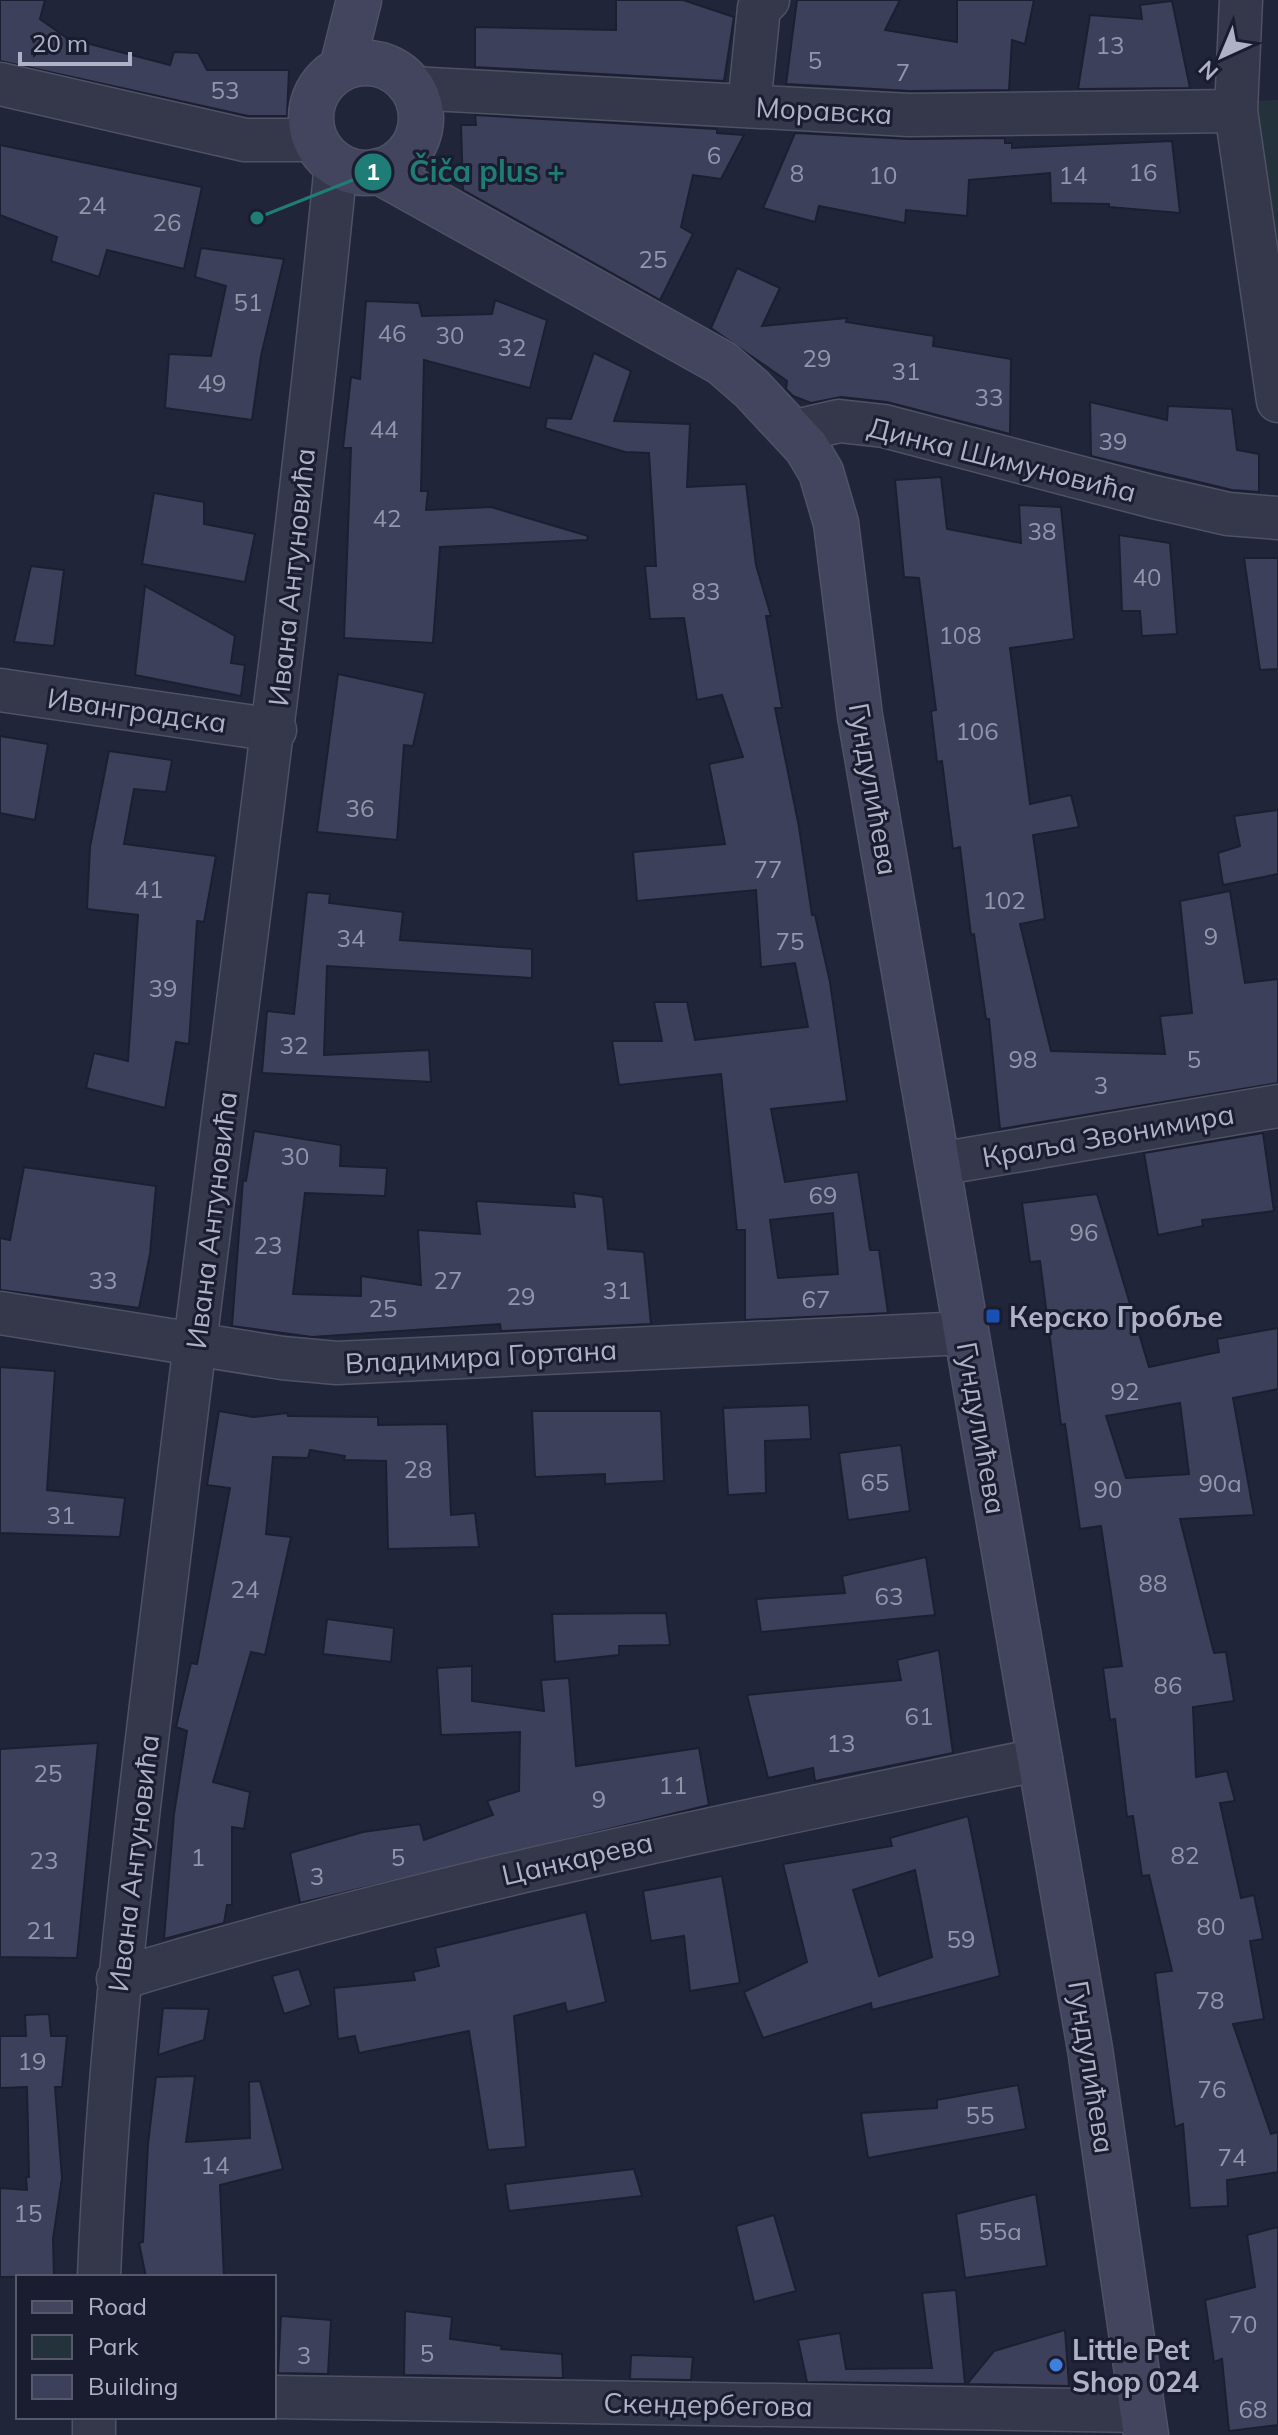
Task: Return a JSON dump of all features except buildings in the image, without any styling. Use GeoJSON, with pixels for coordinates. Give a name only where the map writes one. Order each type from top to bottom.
{"type":"FeatureCollection","features":[{"type":"Feature","properties":{"kind":"street"},"geometry":{"type":"LineString","coordinates":[[0,84],[245,140],[326,152],[356,172],[394,162],[421,125],[420,106],[379,74],[359,0]]}},
{"type":"Feature","properties":{"kind":"street"},"geometry":{"type":"LineString","coordinates":[[376,0],[379,74]]}},
{"type":"Feature","properties":{"kind":"street"},"geometry":{"type":"LineString","coordinates":[[749,106],[759,8],[768,0]]}},
{"type":"Feature","properties":{"kind":"street"},"geometry":{"type":"LineString","coordinates":[[1241,0],[1236,111],[1278,401]]}},
{"type":"Feature","properties":{"kind":"street"},"geometry":{"type":"LineString","coordinates":[[326,152],[311,119],[314,99],[325,80],[379,74]]}},
{"type":"Feature","properties":{"kind":"street","name":"Моравска"},"geometry":{"type":"LineString","coordinates":[[379,74],[749,106],[909,115],[1236,111]]}},
{"type":"Feature","properties":{"kind":"street","name":"Ивана Антуновића"},"geometry":{"type":"LineString","coordinates":[[99,2275],[104,2154],[118,1979],[194,1342],[275,730],[326,152]]}},
{"type":"Feature","properties":{"kind":"street"},"geometry":{"type":"LineString","coordinates":[[394,162],[455,215],[722,363],[752,389],[792,432]]}},
{"type":"Feature","properties":{"kind":"street","name":"Динка Шимуновића"},"geometry":{"type":"LineString","coordinates":[[792,432],[839,421],[884,426],[1154,497],[1228,514],[1278,518]]}},
{"type":"Feature","properties":{"kind":"street","name":"Гундулићева"},"geometry":{"type":"LineString","coordinates":[[792,432],[821,472],[836,523],[860,716],[1090,2049],[1144,2423]]}},
{"type":"Feature","properties":{"kind":"street","name":"Иванградска"},"geometry":{"type":"LineString","coordinates":[[0,690],[275,730]]}},
{"type":"Feature","properties":{"kind":"street","name":"Краља Звонимира"},"geometry":{"type":"LineString","coordinates":[[939,1164],[1278,1106]]}},
{"type":"Feature","properties":{"kind":"street","name":"Владимира Гортана"},"geometry":{"type":"LineString","coordinates":[[0,1313],[282,1358],[337,1363],[966,1333]]}},
{"type":"Feature","properties":{"kind":"street","name":"Цанкарева"},"geometry":{"type":"LineString","coordinates":[[118,1979],[280,1929],[626,1845],[1041,1759]]}},
{"type":"Feature","properties":{"kind":"street","name":"Скендербегова"},"geometry":{"type":"LineString","coordinates":[[276,2397],[1144,2423]]}},
{"type":"Feature","properties":{"kind":"green space"},"geometry":{"type":"Polygon","coordinates":[[[1278,100],[1278,419],[1227,102],[1278,100]]]}},
{"type":"Feature","properties":{"kind":"place","name":"Čiča plus +"},"geometry":{"type":"Point","coordinates":[257,218]}},
{"type":"Feature","properties":{"kind":"place","name":"Керско Гробље"},"geometry":{"type":"Point","coordinates":[993,1316]}},
{"type":"Feature","properties":{"kind":"place","name":"Little Pet Shop 024"},"geometry":{"type":"Point","coordinates":[1056,2365]}}]}
